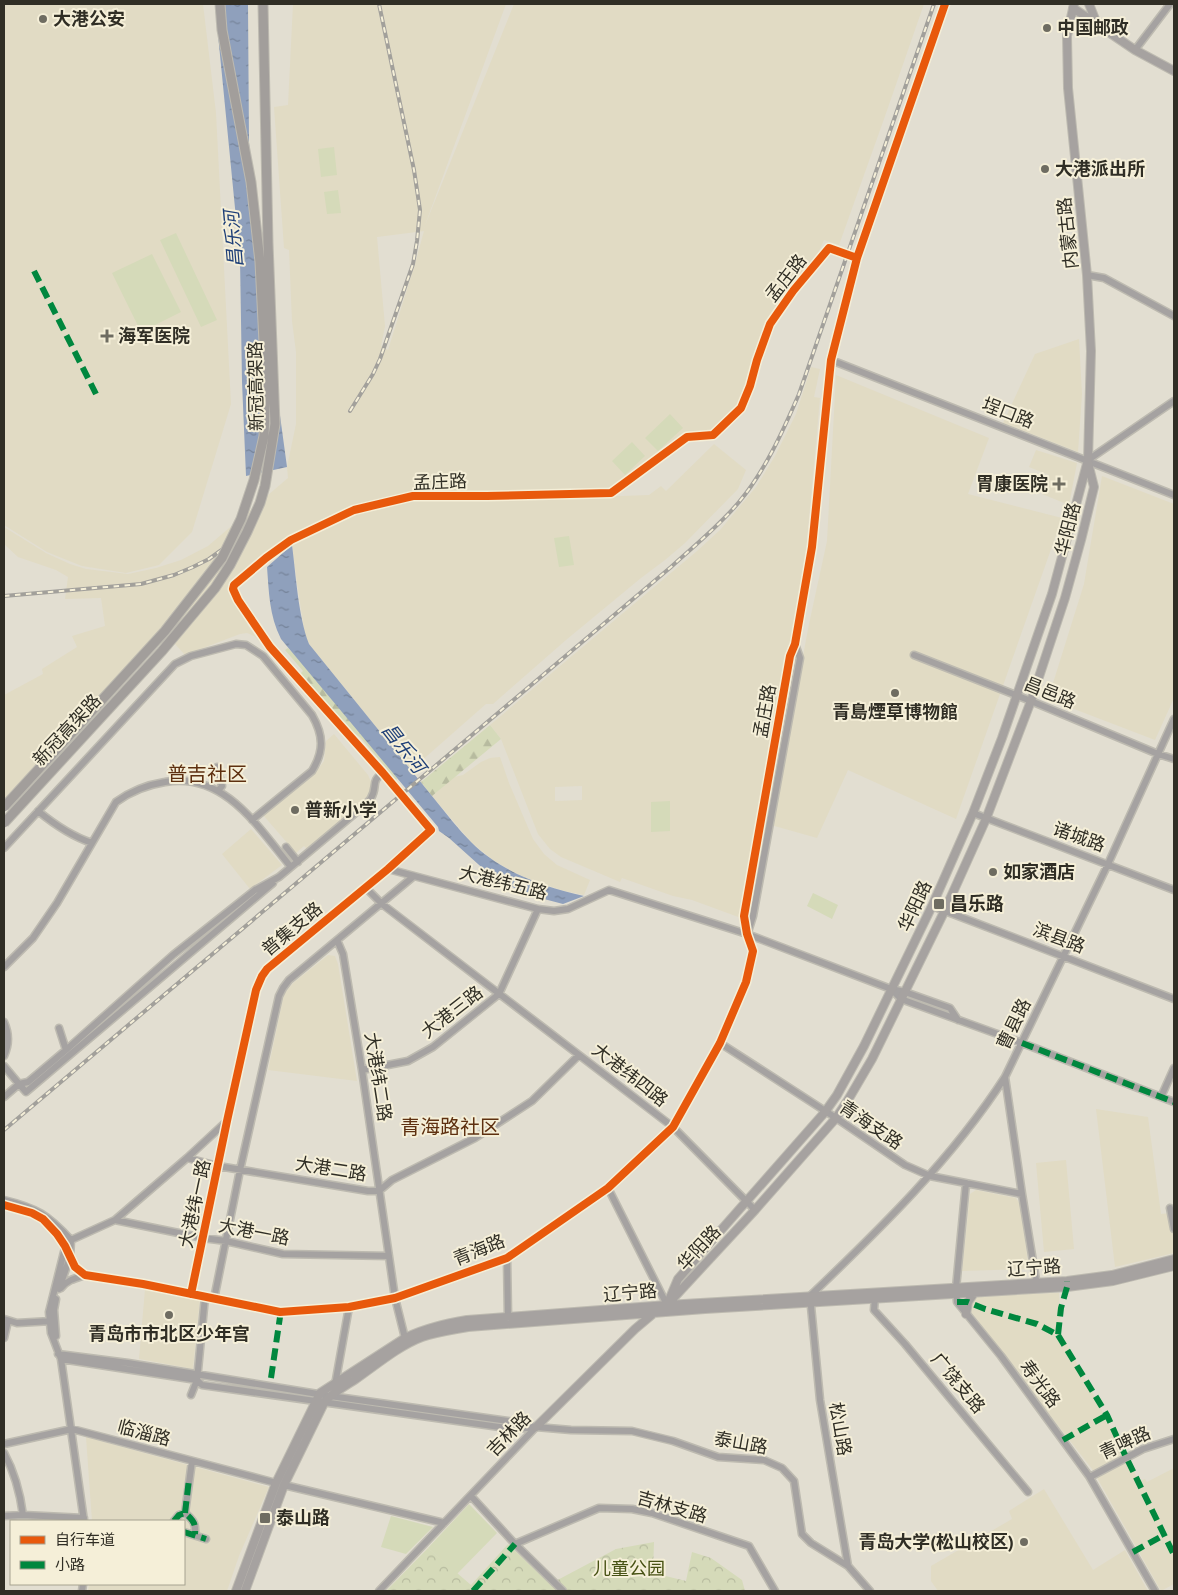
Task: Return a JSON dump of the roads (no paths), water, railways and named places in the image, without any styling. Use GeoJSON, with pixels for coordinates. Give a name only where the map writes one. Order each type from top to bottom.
{"type":"FeatureCollection","features":[{"type":"Feature","properties":{"kind":"highway","name":"新冠高架路"},"geometry":{"type":"LineString","coordinates":[[4,807],[165,631],[222,558],[241,519],[254,480],[264,436],[266,382],[261,278],[251,182],[222,30],[220,4]]}},
{"type":"Feature","properties":{"kind":"highway","name":"新冠高架路"},"geometry":{"type":"LineString","coordinates":[[4,823],[162,651],[215,588],[248,532],[262,494],[275,424],[268,243],[263,4]]}},
{"type":"Feature","properties":{"kind":"main road"},"geometry":{"type":"LineString","coordinates":[[1089,4],[1097,24]]}},
{"type":"Feature","properties":{"kind":"main road"},"geometry":{"type":"LineString","coordinates":[[1074,6],[1135,50],[1174,71]]}},
{"type":"Feature","properties":{"kind":"main road","name":"内蒙古路"},"geometry":{"type":"LineString","coordinates":[[1074,6],[1067,36],[1068,88],[1088,275],[1091,351],[1088,460]]}},
{"type":"Feature","properties":{"kind":"main road","name":"华阳路"},"geometry":{"type":"LineString","coordinates":[[667,1305],[678,1279],[825,1112],[841,1087],[891,989],[932,906],[973,813],[1017,696],[1052,594],[1088,460]]}},
{"type":"Feature","properties":{"kind":"main road","name":"华阳路"},"geometry":{"type":"LineString","coordinates":[[667,1305],[755,1210],[836,1118],[872,1059],[945,910],[986,819],[1031,701],[1065,598],[1094,487],[1088,460]]}},
{"type":"Feature","properties":{"kind":"main road","name":"辽宁路"},"geometry":{"type":"LineString","coordinates":[[956,1291],[974,1293],[1112,1275],[1174,1259]]}},
{"type":"Feature","properties":{"kind":"main road","name":"辽宁路"},"geometry":{"type":"LineString","coordinates":[[236,1591],[276,1483],[323,1398],[336,1383],[420,1331],[466,1320],[667,1305],[875,1296],[1113,1281],[1174,1266]]}},
{"type":"Feature","properties":{"kind":"main road"},"geometry":{"type":"LineString","coordinates":[[966,1314],[968,1302],[974,1293]]}},
{"type":"Feature","properties":{"kind":"main road","name":"辽宁路"},"geometry":{"type":"LineString","coordinates":[[245,1591],[284,1485],[323,1398],[407,1344],[444,1331],[468,1327],[811,1299]]}},
{"type":"Feature","properties":{"kind":"main road","name":"吉林路"},"geometry":{"type":"LineString","coordinates":[[536,1427],[635,1329],[667,1305]]}},
{"type":"Feature","properties":{"kind":"street","name":"孟庄路"},"geometry":{"type":"LineString","coordinates":[[747,934],[744,916],[790,656],[795,644],[812,548],[831,360],[857,258],[945,4]]}},
{"type":"Feature","properties":{"kind":"street"},"geometry":{"type":"LineString","coordinates":[[1135,50],[1170,4]]}},
{"type":"Feature","properties":{"kind":"street","name":"孟庄路"},"geometry":{"type":"LineString","coordinates":[[388,868],[431,830],[383,773],[270,647],[238,600],[233,589],[234,585],[290,540],[354,510],[414,496],[612,493],[687,437],[713,435],[741,408],[770,324],[793,291],[829,248],[857,258]]}},
{"type":"Feature","properties":{"kind":"street"},"geometry":{"type":"LineString","coordinates":[[1088,275],[1104,278],[1174,316]]}},
{"type":"Feature","properties":{"kind":"street","name":"埕口路"},"geometry":{"type":"LineString","coordinates":[[831,360],[1174,495]]}},
{"type":"Feature","properties":{"kind":"street"},"geometry":{"type":"LineString","coordinates":[[1088,460],[1174,401]]}},
{"type":"Feature","properties":{"kind":"street"},"geometry":{"type":"LineString","coordinates":[[4,848],[175,664],[192,656],[236,644],[246,645],[263,656],[312,716],[318,726],[321,738],[318,762],[312,771],[252,820]]}},
{"type":"Feature","properties":{"kind":"street","name":"孟庄路"},"geometry":{"type":"LineString","coordinates":[[747,934],[753,916],[800,658],[795,644]]}},
{"type":"Feature","properties":{"kind":"street","name":"昌邑路"},"geometry":{"type":"LineString","coordinates":[[914,655],[1174,759]]}},
{"type":"Feature","properties":{"kind":"street","name":"曹县路"},"geometry":{"type":"LineString","coordinates":[[811,1299],[930,1176],[987,1105],[1005,1077],[1108,864],[1174,719]]}},
{"type":"Feature","properties":{"kind":"street"},"geometry":{"type":"LineString","coordinates":[[217,767],[222,786],[218,791]]}},
{"type":"Feature","properties":{"kind":"street"},"geometry":{"type":"LineString","coordinates":[[4,1066],[26,1092],[371,798],[374,782],[383,773]]}},
{"type":"Feature","properties":{"kind":"street"},"geometry":{"type":"LineString","coordinates":[[4,967],[33,938],[57,904],[116,802],[130,792],[151,784],[174,780],[201,782],[218,791],[234,802],[252,820],[291,867]]}},
{"type":"Feature","properties":{"kind":"street"},"geometry":{"type":"LineString","coordinates":[[38,811],[57,827],[78,839],[92,843]]}},
{"type":"Feature","properties":{"kind":"street","name":"诸城路"},"geometry":{"type":"LineString","coordinates":[[973,813],[1174,890]]}},
{"type":"Feature","properties":{"kind":"street"},"geometry":{"type":"LineString","coordinates":[[286,847],[298,862]]}},
{"type":"Feature","properties":{"kind":"street","name":"大港纬五路"},"geometry":{"type":"LineString","coordinates":[[388,868],[538,909],[562,911],[608,890],[747,934]]}},
{"type":"Feature","properties":{"kind":"street","name":"普集支路"},"geometry":{"type":"LineString","coordinates":[[227,1121],[256,990],[262,976],[267,969],[388,868]]}},
{"type":"Feature","properties":{"kind":"street","name":"大港纬一路"},"geometry":{"type":"LineString","coordinates":[[214,1299],[240,1170],[279,996],[290,980],[414,876]]}},
{"type":"Feature","properties":{"kind":"street"},"geometry":{"type":"LineString","coordinates":[[4,1097],[19,1084],[28,1082],[173,955],[255,890],[279,877]]}},
{"type":"Feature","properties":{"kind":"street","name":"大港纬四路"},"geometry":{"type":"LineString","coordinates":[[365,887],[382,904],[673,1127],[755,1210]]}},
{"type":"Feature","properties":{"kind":"street","name":"滨县路"},"geometry":{"type":"LineString","coordinates":[[932,906],[1174,999]]}},
{"type":"Feature","properties":{"kind":"street","name":"大港三路"},"geometry":{"type":"LineString","coordinates":[[362,1070],[408,1061],[433,1047],[499,994],[538,909]]}},
{"type":"Feature","properties":{"kind":"street"},"geometry":{"type":"LineString","coordinates":[[747,934],[891,989],[958,1020],[1174,1102]]}},
{"type":"Feature","properties":{"kind":"street","name":"青海路"},"geometry":{"type":"LineString","coordinates":[[85,1275],[280,1312],[349,1307],[395,1298],[507,1258],[608,1188],[673,1127],[720,1043],[746,982],[753,951],[747,934]]}},
{"type":"Feature","properties":{"kind":"street","name":"大港纬二路"},"geometry":{"type":"LineString","coordinates":[[337,940],[343,954],[362,1070],[395,1298],[406,1338]]}},
{"type":"Feature","properties":{"kind":"street"},"geometry":{"type":"LineString","coordinates":[[4,1022],[7,1029],[8,1042],[4,1056]]}},
{"type":"Feature","properties":{"kind":"street"},"geometry":{"type":"LineString","coordinates":[[59,1028],[66,1050]]}},
{"type":"Feature","properties":{"kind":"street","name":"青海支路"},"geometry":{"type":"LineString","coordinates":[[720,1043],[905,1165],[930,1176],[1022,1194]]}},
{"type":"Feature","properties":{"kind":"street","name":"大港二路"},"geometry":{"type":"LineString","coordinates":[[187,1158],[240,1170],[368,1191],[379,1191],[392,1180],[475,1138],[532,1101],[579,1054]]}},
{"type":"Feature","properties":{"kind":"street"},"geometry":{"type":"LineString","coordinates":[[1161,1097],[1174,1068]]}},
{"type":"Feature","properties":{"kind":"street"},"geometry":{"type":"LineString","coordinates":[[1005,1077],[1037,1286]]}},
{"type":"Feature","properties":{"kind":"street"},"geometry":{"type":"LineString","coordinates":[[4,1516],[23,1514],[84,1519],[72,1430],[50,1306],[65,1246],[72,1240],[115,1220],[227,1121]]}},
{"type":"Feature","properties":{"kind":"street","name":"大港纬一路"},"geometry":{"type":"LineString","coordinates":[[191,1294],[227,1121]]}},
{"type":"Feature","properties":{"kind":"street"},"geometry":{"type":"LineString","coordinates":[[956,1291],[966,1183]]}},
{"type":"Feature","properties":{"kind":"street"},"geometry":{"type":"LineString","coordinates":[[608,1188],[667,1305]]}},
{"type":"Feature","properties":{"kind":"street"},"geometry":{"type":"LineString","coordinates":[[4,1200],[36,1209],[53,1220],[72,1240]]}},
{"type":"Feature","properties":{"kind":"street"},"geometry":{"type":"LineString","coordinates":[[4,1205],[32,1213],[43,1219],[57,1234],[75,1267],[85,1275]]}},
{"type":"Feature","properties":{"kind":"street"},"geometry":{"type":"LineString","coordinates":[[1170,1208],[1174,1229]]}},
{"type":"Feature","properties":{"kind":"street","name":"大港一路"},"geometry":{"type":"LineString","coordinates":[[115,1220],[294,1255],[389,1256]]}},
{"type":"Feature","properties":{"kind":"street"},"geometry":{"type":"LineString","coordinates":[[51,1333],[57,1293],[70,1257],[72,1240]]}},
{"type":"Feature","properties":{"kind":"street"},"geometry":{"type":"LineString","coordinates":[[507,1258],[508,1318]]}},
{"type":"Feature","properties":{"kind":"street"},"geometry":{"type":"LineString","coordinates":[[57,1293],[64,1283],[85,1275]]}},
{"type":"Feature","properties":{"kind":"street","name":"寿光路"},"geometry":{"type":"LineString","coordinates":[[956,1291],[957,1302],[1001,1356],[1090,1477],[1155,1591]]}},
{"type":"Feature","properties":{"kind":"street","name":"广饶支路"},"geometry":{"type":"LineString","coordinates":[[875,1296],[874,1310],[906,1344],[1028,1492]]}},
{"type":"Feature","properties":{"kind":"street"},"geometry":{"type":"LineString","coordinates":[[191,1395],[197,1378],[205,1297]]}},
{"type":"Feature","properties":{"kind":"street","name":"松山路"},"geometry":{"type":"LineString","coordinates":[[811,1299],[820,1400],[848,1566]]}},
{"type":"Feature","properties":{"kind":"street"},"geometry":{"type":"LineString","coordinates":[[336,1383],[349,1307]]}},
{"type":"Feature","properties":{"kind":"street"},"geometry":{"type":"LineString","coordinates":[[6,1320],[52,1319]]}},
{"type":"Feature","properties":{"kind":"street"},"geometry":{"type":"LineString","coordinates":[[6,1320],[16,1323],[52,1319]]}},
{"type":"Feature","properties":{"kind":"street"},"geometry":{"type":"LineString","coordinates":[[4,1338],[6,1320]]}},
{"type":"Feature","properties":{"kind":"street"},"geometry":{"type":"LineString","coordinates":[[36,1322],[48,1328],[60,1356]]}},
{"type":"Feature","properties":{"kind":"street","name":"泰山路"},"geometry":{"type":"LineString","coordinates":[[60,1356],[323,1398],[522,1423],[536,1427],[571,1430],[632,1431],[673,1441],[718,1457],[764,1460],[782,1468],[794,1481],[802,1534],[811,1543],[848,1566],[870,1591]]}},
{"type":"Feature","properties":{"kind":"street","name":"吉林路"},"geometry":{"type":"LineString","coordinates":[[379,1591],[536,1427]]}},
{"type":"Feature","properties":{"kind":"street","name":"临淄路"},"geometry":{"type":"LineString","coordinates":[[4,1444],[72,1430],[276,1483]]}},
{"type":"Feature","properties":{"kind":"street","name":"青啤路"},"geometry":{"type":"LineString","coordinates":[[1090,1477],[1143,1449],[1174,1439]]}},
{"type":"Feature","properties":{"kind":"street"},"geometry":{"type":"LineString","coordinates":[[4,1453],[12,1468],[20,1493],[23,1514]]}},
{"type":"Feature","properties":{"kind":"street"},"geometry":{"type":"LineString","coordinates":[[185,1513],[192,1461]]}},
{"type":"Feature","properties":{"kind":"street"},"geometry":{"type":"LineString","coordinates":[[284,1485],[444,1523]]}},
{"type":"Feature","properties":{"kind":"street"},"geometry":{"type":"LineString","coordinates":[[471,1496],[515,1544],[563,1591]]}},
{"type":"Feature","properties":{"kind":"street","name":"吉林支路"},"geometry":{"type":"LineString","coordinates":[[515,1544],[599,1508],[632,1509],[652,1513],[749,1546],[774,1591]]}},
{"type":"Feature","properties":{"kind":"street"},"geometry":{"type":"LineString","coordinates":[[175,1520],[179,1515],[185,1513]]}},
{"type":"Feature","properties":{"kind":"street"},"geometry":{"type":"LineString","coordinates":[[185,1513],[194,1520],[196,1534]]}},
{"type":"Feature","properties":{"kind":"street"},"geometry":{"type":"LineString","coordinates":[[185,1532],[206,1538]]}},
{"type":"Feature","properties":{"kind":"water"},"geometry":{"type":"Polygon","coordinates":[[[215,4],[248,4],[249,143],[265,305],[287,467],[246,476],[240,259],[215,4]]]}},
{"type":"Feature","properties":{"kind":"water"},"geometry":{"type":"Polygon","coordinates":[[[292,545],[300,608],[309,644],[453,822],[483,853],[509,870],[539,883],[584,896],[563,904],[525,894],[488,873],[439,831],[438,827],[281,639],[272,612],[267,567],[292,545]]]}},
{"type":"Feature","properties":{"kind":"railway"},"geometry":{"type":"LineString","coordinates":[[350,411],[380,359],[413,264],[420,210],[414,170],[379,4]]}},
{"type":"Feature","properties":{"kind":"railway"},"geometry":{"type":"LineString","coordinates":[[4,1130],[671,567],[715,528],[739,502],[765,464],[799,394],[934,4]]}},
{"type":"Feature","properties":{"kind":"railway"},"geometry":{"type":"LineString","coordinates":[[4,596],[141,584],[174,575],[193,567],[209,559],[230,544]]}},
{"type":"Feature","properties":{"kind":"place","name":"大港公安"},"geometry":{"type":"Point","coordinates":[43,19]}},
{"type":"Feature","properties":{"kind":"place","name":"中国邮政"},"geometry":{"type":"Point","coordinates":[1047,28]}},
{"type":"Feature","properties":{"kind":"place","name":"大港派出所"},"geometry":{"type":"Point","coordinates":[1045,169]}},
{"type":"Feature","properties":{"kind":"place","name":"海军医院"},"geometry":{"type":"Point","coordinates":[107,336]}},
{"type":"Feature","properties":{"kind":"place","name":"胃康医院"},"geometry":{"type":"Point","coordinates":[1059,484]}},
{"type":"Feature","properties":{"kind":"place","name":"青島煙草博物館"},"geometry":{"type":"Point","coordinates":[895,693]}},
{"type":"Feature","properties":{"kind":"place","name":"普新小学"},"geometry":{"type":"Point","coordinates":[295,810]}},
{"type":"Feature","properties":{"kind":"place","name":"如家酒店"},"geometry":{"type":"Point","coordinates":[993,872]}},
{"type":"Feature","properties":{"kind":"place","name":"昌乐路"},"geometry":{"type":"Point","coordinates":[939,904]}},
{"type":"Feature","properties":{"kind":"place","name":"青岛市市北区少年宫"},"geometry":{"type":"Point","coordinates":[169,1315]}},
{"type":"Feature","properties":{"kind":"place","name":"泰山路"},"geometry":{"type":"Point","coordinates":[265,1518]}},
{"type":"Feature","properties":{"kind":"place","name":"青岛大学(松山校区)"},"geometry":{"type":"Point","coordinates":[1024,1542]}},
{"type":"Feature","properties":{"kind":"district","name":"普吉社区"},"geometry":{"type":"Point","coordinates":[207,774]}},
{"type":"Feature","properties":{"kind":"district","name":"青海路社区"},"geometry":{"type":"Point","coordinates":[450,1127]}},
{"type":"Feature","properties":{"kind":"water label","name":"昌乐河"},"geometry":{"type":"Point","coordinates":[233,239]}},
{"type":"Feature","properties":{"kind":"water label","name":"昌乐河"},"geometry":{"type":"Point","coordinates":[404,748]}},
{"type":"Feature","properties":{"kind":"park label","name":"儿童公园"},"geometry":{"type":"Point","coordinates":[629,1569]}}]}
